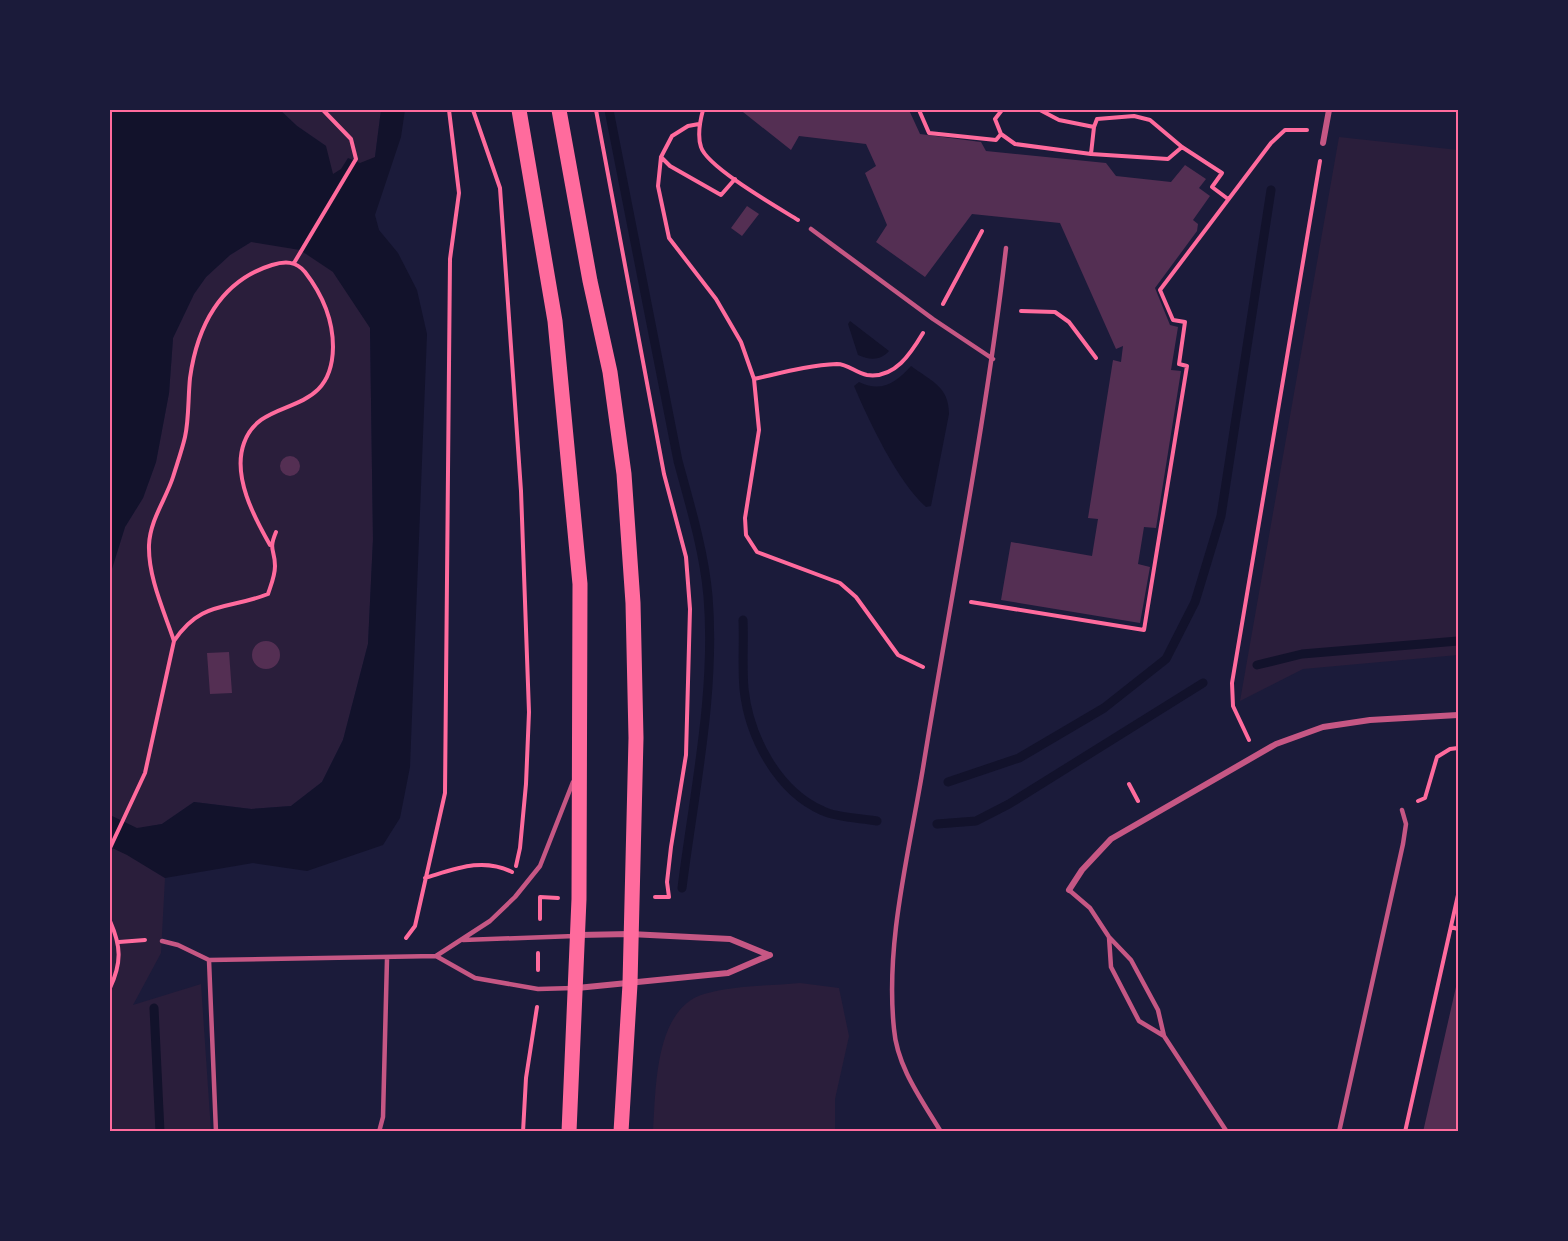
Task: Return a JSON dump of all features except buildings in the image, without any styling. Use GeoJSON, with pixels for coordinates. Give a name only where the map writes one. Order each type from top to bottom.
{"type":"FeatureCollection","features":[{"type":"Feature","properties":{"kind":"main road"},"geometry":{"type":"LineString","coordinates":[[519,110],[551,299],[565,414],[580,584],[581,764],[578,936],[569,1131]]}},
{"type":"Feature","properties":{"kind":"main road"},"geometry":{"type":"LineString","coordinates":[[559,110],[590,281],[610,372],[624,474],[633,603],[635,715],[630,984],[621,1131]]}},
{"type":"Feature","properties":{"kind":"street"},"geometry":{"type":"LineString","coordinates":[[1323,142],[1329,110]]}},
{"type":"Feature","properties":{"kind":"street"},"geometry":{"type":"LineString","coordinates":[[1069,890],[1103,845],[1111,839],[1276,744],[1323,728],[1370,720],[1458,715]]}},
{"type":"Feature","properties":{"kind":"street"},"geometry":{"type":"LineString","coordinates":[[576,988],[728,973],[770,955],[730,939],[630,934],[578,936]]}},
{"type":"Feature","properties":{"kind":"lane"},"geometry":{"type":"LineString","coordinates":[[811,229],[933,319],[993,359]]}},
{"type":"Feature","properties":{"kind":"lane"},"geometry":{"type":"LineString","coordinates":[[941,1131],[903,1067],[897,1047],[892,973],[898,920],[938,674],[993,359],[1006,248]]}},
{"type":"Feature","properties":{"kind":"lane"},"geometry":{"type":"LineString","coordinates":[[436,957],[490,921],[540,866],[581,764]]}},
{"type":"Feature","properties":{"kind":"lane"},"geometry":{"type":"LineString","coordinates":[[1339,1131],[1403,844],[1406,824],[1402,810]]}},
{"type":"Feature","properties":{"kind":"lane"},"geometry":{"type":"LineString","coordinates":[[1069,890],[1090,908],[1109,937],[1131,960],[1158,1010],[1164,1036],[1227,1131]]}},
{"type":"Feature","properties":{"kind":"lane"},"geometry":{"type":"LineString","coordinates":[[461,940],[578,936]]}},
{"type":"Feature","properties":{"kind":"lane"},"geometry":{"type":"LineString","coordinates":[[1109,937],[1111,967],[1139,1021],[1164,1036]]}},
{"type":"Feature","properties":{"kind":"lane"},"geometry":{"type":"LineString","coordinates":[[162,941],[178,945],[209,960],[436,957],[475,978],[537,989],[576,988]]}},
{"type":"Feature","properties":{"kind":"lane"},"geometry":{"type":"LineString","coordinates":[[379,1131],[383,1117],[387,959]]}},
{"type":"Feature","properties":{"kind":"lane"},"geometry":{"type":"LineString","coordinates":[[209,960],[216,1131]]}},
{"type":"Feature","properties":{"kind":"path"},"geometry":{"type":"LineString","coordinates":[[294,262],[356,159],[351,139],[323,110]]}},
{"type":"Feature","properties":{"kind":"path"},"geometry":{"type":"LineString","coordinates":[[387,959],[415,926],[445,793],[450,259],[459,193],[449,110]]}},
{"type":"Feature","properties":{"kind":"path"},"geometry":{"type":"LineString","coordinates":[[424,878],[475,863],[500,866],[514,872],[520,849],[526,784],[529,712],[521,491],[500,188],[473,110]]}},
{"type":"Feature","properties":{"kind":"path"},"geometry":{"type":"LineString","coordinates":[[596,110],[664,474],[686,557],[690,609],[686,755],[671,847],[667,882],[669,897]]}},
{"type":"Feature","properties":{"kind":"path"},"geometry":{"type":"LineString","coordinates":[[703,110],[699,124],[700,147],[711,162],[811,229]]}},
{"type":"Feature","properties":{"kind":"path"},"geometry":{"type":"LineString","coordinates":[[919,110],[929,133],[996,140],[1001,134]]}},
{"type":"Feature","properties":{"kind":"path"},"geometry":{"type":"LineString","coordinates":[[1002,110],[995,119],[1001,134],[1016,144],[1091,154],[1168,159],[1182,147]]}},
{"type":"Feature","properties":{"kind":"path"},"geometry":{"type":"LineString","coordinates":[[1040,110],[1059,120],[1094,127]]}},
{"type":"Feature","properties":{"kind":"path"},"geometry":{"type":"LineString","coordinates":[[1091,154],[1097,119],[1134,116],[1150,120],[1182,147],[1222,173],[1212,187],[1228,199]]}},
{"type":"Feature","properties":{"kind":"path"},"geometry":{"type":"LineString","coordinates":[[699,124],[688,126],[672,136],[661,157],[658,186],[669,238],[716,299],[741,342],[754,379],[759,430],[745,518],[746,535],[758,552],[840,583],[856,597],[898,655],[938,674]]}},
{"type":"Feature","properties":{"kind":"path"},"geometry":{"type":"LineString","coordinates":[[971,602],[1144,630],[1187,366],[1179,364],[1185,322],[1173,320],[1161,290],[1271,143],[1285,130],[1325,130]]}},
{"type":"Feature","properties":{"kind":"path"},"geometry":{"type":"LineString","coordinates":[[1256,755],[1233,706],[1232,683],[1323,142]]}},
{"type":"Feature","properties":{"kind":"path"},"geometry":{"type":"LineString","coordinates":[[661,157],[670,166],[722,195],[735,179]]}},
{"type":"Feature","properties":{"kind":"path"},"geometry":{"type":"LineString","coordinates":[[754,379],[819,364],[842,364],[867,375],[886,373],[905,360],[946,300],[982,231]]}},
{"type":"Feature","properties":{"kind":"path"},"geometry":{"type":"LineString","coordinates":[[110,848],[145,773],[174,641],[185,624],[210,610],[268,594],[275,563],[270,545],[249,501],[241,473],[244,441],[252,428],[263,419],[315,393],[331,372],[333,361],[333,338],[321,296],[302,269],[294,262],[275,264],[236,282],[210,311],[195,349],[185,436],[172,480],[151,529],[149,543],[150,566],[174,641]]}},
{"type":"Feature","properties":{"kind":"path"},"geometry":{"type":"LineString","coordinates":[[1021,311],[1055,312],[1069,322],[1096,358]]}},
{"type":"Feature","properties":{"kind":"path"},"geometry":{"type":"LineString","coordinates":[[270,545],[276,532]]}},
{"type":"Feature","properties":{"kind":"path"},"geometry":{"type":"LineString","coordinates":[[1402,810],[1425,798],[1437,757],[1450,749],[1458,748]]}},
{"type":"Feature","properties":{"kind":"path"},"geometry":{"type":"LineString","coordinates":[[1129,784],[1138,801]]}},
{"type":"Feature","properties":{"kind":"path"},"geometry":{"type":"LineString","coordinates":[[523,1131],[525,1078],[537,1017],[540,897],[526,884]]}},
{"type":"Feature","properties":{"kind":"path"},"geometry":{"type":"LineString","coordinates":[[1405,1131],[1458,896]]}},
{"type":"Feature","properties":{"kind":"path"},"geometry":{"type":"LineString","coordinates":[[110,921],[119,942],[118,965],[110,988]]}},
{"type":"Feature","properties":{"kind":"path"},"geometry":{"type":"LineString","coordinates":[[1451,927],[1458,928]]}},
{"type":"Feature","properties":{"kind":"path"},"geometry":{"type":"LineString","coordinates":[[119,942],[162,941]]}},
{"type":"Feature","properties":{"kind":"shaded area"},"geometry":{"type":"Polygon","coordinates":[[[110,110],[280,110],[297,126],[326,146],[333,174],[341,169],[348,158],[360,163],[375,157],[381,110],[405,110],[401,137],[375,215],[379,230],[398,253],[417,290],[427,334],[410,767],[400,818],[383,845],[307,871],[253,863],[165,878],[110,847],[110,815],[137,828],[162,824],[194,802],[251,809],[291,806],[322,782],[343,740],[368,644],[373,539],[370,328],[333,272],[300,250],[251,242],[230,255],[206,277],[194,294],[173,338],[169,393],[156,462],[143,498],[125,527],[110,575],[110,110]]]}},
{"type":"Feature","properties":{"kind":"shaded area"},"geometry":{"type":"Polygon","coordinates":[[[280,110],[381,110],[375,157],[333,272],[370,327],[373,539],[368,644],[343,740],[322,782],[291,806],[251,809],[194,802],[162,824],[136,829],[128,855],[165,878],[161,953],[133,1005],[201,984],[211,1131],[110,1132],[110,575],[125,527],[143,498],[156,462],[169,393],[173,338],[194,294],[206,277],[230,255],[251,242],[326,146],[297,126],[280,110]]]}},
{"type":"Feature","properties":{"kind":"shaded area"},"geometry":{"type":"Polygon","coordinates":[[[1339,137],[1458,150],[1458,655],[1303,669],[1240,701],[1339,137]]]}},
{"type":"Feature","properties":{"kind":"shaded area"},"geometry":{"type":"Polygon","coordinates":[[[850,321],[889,351],[875,359],[858,355],[848,324],[850,321]]]}},
{"type":"Feature","properties":{"kind":"shaded area"},"geometry":{"type":"Polygon","coordinates":[[[911,366],[942,390],[946,397],[949,414],[931,506],[926,507],[894,467],[854,386],[859,382],[874,387],[888,385],[911,366]]]}},
{"type":"Feature","properties":{"kind":"shaded area"},"geometry":{"type":"Polygon","coordinates":[[[800,983],[839,988],[849,1036],[835,1099],[835,1131],[653,1131],[657,1074],[661,1053],[675,1016],[688,1003],[704,994],[752,986],[800,983]]]}},
{"type":"Feature","properties":{"kind":"waterway"},"geometry":{"type":"LineString","coordinates":[[609,110],[678,461],[700,545],[708,596],[710,632],[706,705],[682,888]]}},
{"type":"Feature","properties":{"kind":"waterway"},"geometry":{"type":"LineString","coordinates":[[948,782],[1019,758],[1104,708],[1166,659],[1195,602],[1221,516],[1271,190]]}},
{"type":"Feature","properties":{"kind":"waterway"},"geometry":{"type":"LineString","coordinates":[[743,620],[743,680],[747,707],[759,743],[768,760],[792,790],[823,811],[877,821]]}},
{"type":"Feature","properties":{"kind":"waterway"},"geometry":{"type":"LineString","coordinates":[[1257,665],[1302,654],[1458,641]]}},
{"type":"Feature","properties":{"kind":"waterway"},"geometry":{"type":"LineString","coordinates":[[937,824],[976,821],[1009,804],[1203,683]]}},
{"type":"Feature","properties":{"kind":"waterway"},"geometry":{"type":"LineString","coordinates":[[154,1008],[160,1132]]}}]}
